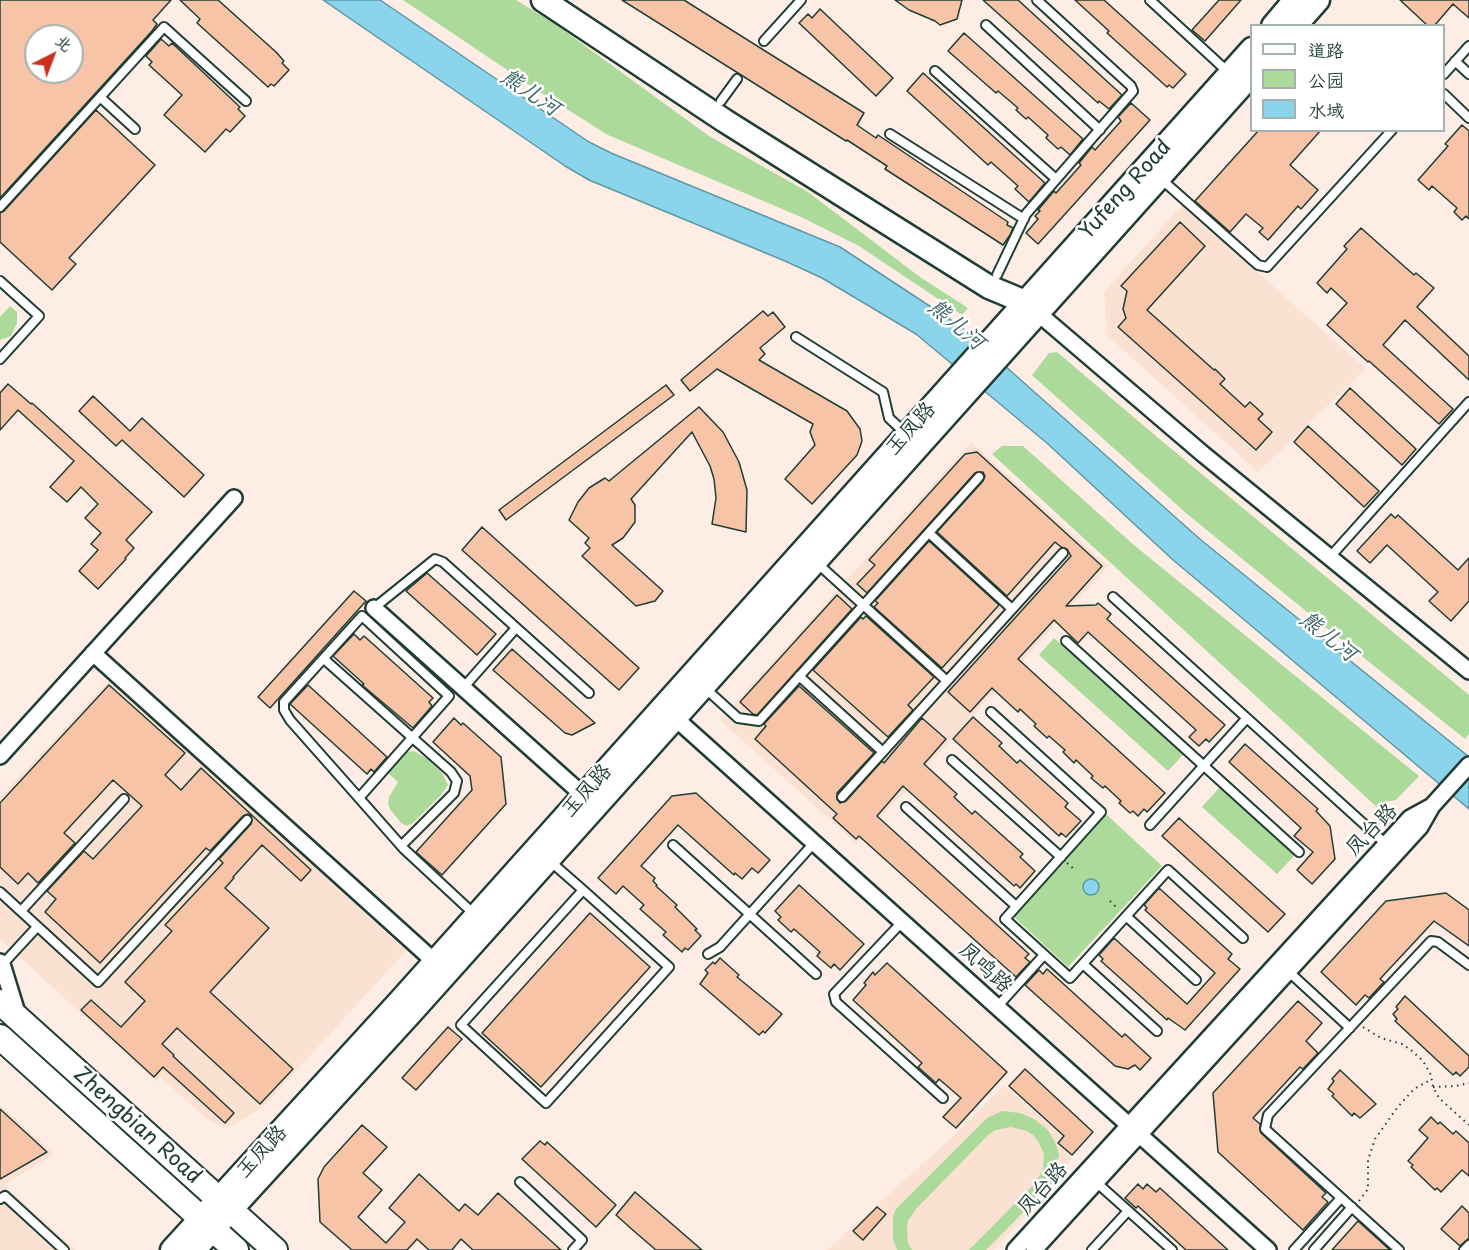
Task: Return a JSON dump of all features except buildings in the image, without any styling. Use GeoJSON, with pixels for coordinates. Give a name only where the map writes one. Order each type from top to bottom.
{"type":"FeatureCollection","features":[{"type":"Feature","properties":{"kind":"main road","name":"Zhengbian Road"},"geometry":{"type":"LineString","coordinates":[[0,1002],[275,1250]]}},
{"type":"Feature","properties":{"kind":"main road","name":"Zhengbian Road"},"geometry":{"type":"LineString","coordinates":[[0,1038],[236,1250]]}},
{"type":"Feature","properties":{"kind":"street"},"geometry":{"type":"LineString","coordinates":[[543,0],[725,121],[980,281],[1031,307]]}},
{"type":"Feature","properties":{"kind":"street"},"geometry":{"type":"LineString","coordinates":[[569,0],[721,101],[997,275],[1031,307],[1203,454],[1469,671]]}},
{"type":"Feature","properties":{"kind":"street"},"geometry":{"type":"LineString","coordinates":[[1275,24],[1296,0]]}},
{"type":"Feature","properties":{"kind":"street"},"geometry":{"type":"LineString","coordinates":[[1297,24],[1318,0]]}},
{"type":"Feature","properties":{"kind":"street","name":"Yufeng Road"},"geometry":{"type":"LineString","coordinates":[[1031,307],[1159,177],[1241,74],[1250,52]]}},
{"type":"Feature","properties":{"kind":"street","name":"Yufeng Road"},"geometry":{"type":"LineString","coordinates":[[1007,334],[1241,74]]}},
{"type":"Feature","properties":{"kind":"street","name":"玉凤路"},"geometry":{"type":"LineString","coordinates":[[224,1204],[410,1014],[815,561],[953,394],[1007,334]]}},
{"type":"Feature","properties":{"kind":"street","name":"玉凤路"},"geometry":{"type":"LineString","coordinates":[[172,1250],[207,1224],[435,962],[906,434],[953,394]]}},
{"type":"Feature","properties":{"kind":"street"},"geometry":{"type":"LineString","coordinates":[[0,756],[234,498]]}},
{"type":"Feature","properties":{"kind":"street"},"geometry":{"type":"LineString","coordinates":[[374,608],[583,795]]}},
{"type":"Feature","properties":{"kind":"street"},"geometry":{"type":"LineString","coordinates":[[93,653],[435,962]]}},
{"type":"Feature","properties":{"kind":"street","name":"凤鸣路"},"geometry":{"type":"LineString","coordinates":[[674,717],[1268,1250]]}},
{"type":"Feature","properties":{"kind":"street"},"geometry":{"type":"LineString","coordinates":[[1432,806],[1469,765]]}},
{"type":"Feature","properties":{"kind":"street","name":"凤台路"},"geometry":{"type":"LineString","coordinates":[[1034,1250],[1096,1182],[1134,1129],[1386,844],[1410,818],[1432,806]]}},
{"type":"Feature","properties":{"kind":"street","name":"凤台路"},"geometry":{"type":"LineString","coordinates":[[1015,1250],[1288,971],[1419,827],[1432,806]]}},
{"type":"Feature","properties":{"kind":"street"},"geometry":{"type":"LineString","coordinates":[[1,964],[19,1019]]}},
{"type":"Feature","properties":{"kind":"street","name":"玉凤路"},"geometry":{"type":"LineString","coordinates":[[194,1250],[207,1224]]}},
{"type":"Feature","properties":{"kind":"lane"},"geometry":{"type":"LineString","coordinates":[[764,41],[801,0]]}},
{"type":"Feature","properties":{"kind":"lane"},"geometry":{"type":"LineString","coordinates":[[997,275],[1026,214],[1133,91],[1131,86],[1037,0]]}},
{"type":"Feature","properties":{"kind":"lane"},"geometry":{"type":"LineString","coordinates":[[1150,0],[1241,74]]}},
{"type":"Feature","properties":{"kind":"lane"},"geometry":{"type":"LineString","coordinates":[[986,26],[1100,130]]}},
{"type":"Feature","properties":{"kind":"lane"},"geometry":{"type":"LineString","coordinates":[[0,207],[164,27],[246,101]]}},
{"type":"Feature","properties":{"kind":"lane"},"geometry":{"type":"LineString","coordinates":[[1445,72],[1469,46]]}},
{"type":"Feature","properties":{"kind":"lane"},"geometry":{"type":"LineString","coordinates":[[1455,61],[1469,74]]}},
{"type":"Feature","properties":{"kind":"lane"},"geometry":{"type":"LineString","coordinates":[[935,70],[1056,179]]}},
{"type":"Feature","properties":{"kind":"lane"},"geometry":{"type":"LineString","coordinates":[[721,101],[737,79]]}},
{"type":"Feature","properties":{"kind":"lane"},"geometry":{"type":"LineString","coordinates":[[1445,96],[1469,118]]}},
{"type":"Feature","properties":{"kind":"lane"},"geometry":{"type":"LineString","coordinates":[[100,97],[135,129]]}},
{"type":"Feature","properties":{"kind":"lane"},"geometry":{"type":"LineString","coordinates":[[1159,177],[1258,266],[1266,267],[1390,132]]}},
{"type":"Feature","properties":{"kind":"lane"},"geometry":{"type":"LineString","coordinates":[[890,134],[1024,219]]}},
{"type":"Feature","properties":{"kind":"lane"},"geometry":{"type":"LineString","coordinates":[[0,281],[39,316],[0,359]]}},
{"type":"Feature","properties":{"kind":"lane"},"geometry":{"type":"LineString","coordinates":[[796,337],[883,392],[889,418],[906,434]]}},
{"type":"Feature","properties":{"kind":"lane"},"geometry":{"type":"LineString","coordinates":[[1330,557],[1469,402]]}},
{"type":"Feature","properties":{"kind":"lane"},"geometry":{"type":"LineString","coordinates":[[702,686],[738,718],[759,721],[979,477]]}},
{"type":"Feature","properties":{"kind":"lane"},"geometry":{"type":"LineString","coordinates":[[928,533],[1012,609]]}},
{"type":"Feature","properties":{"kind":"lane"},"geometry":{"type":"LineString","coordinates":[[842,797],[1063,553]]}},
{"type":"Feature","properties":{"kind":"lane"},"geometry":{"type":"LineString","coordinates":[[374,608],[435,559],[443,562],[589,693]]}},
{"type":"Feature","properties":{"kind":"lane"},"geometry":{"type":"LineString","coordinates":[[815,561],[947,681]]}},
{"type":"Feature","properties":{"kind":"lane"},"geometry":{"type":"LineString","coordinates":[[1113,597],[1386,844]]}},
{"type":"Feature","properties":{"kind":"lane"},"geometry":{"type":"LineString","coordinates":[[359,798],[449,696],[362,616],[284,702],[284,710],[290,720],[401,846],[476,916]]}},
{"type":"Feature","properties":{"kind":"lane"},"geometry":{"type":"LineString","coordinates":[[463,688],[516,628]]}},
{"type":"Feature","properties":{"kind":"lane"},"geometry":{"type":"LineString","coordinates":[[1066,641],[1299,852]]}},
{"type":"Feature","properties":{"kind":"lane"},"geometry":{"type":"LineString","coordinates":[[324,659],[451,772],[457,781],[454,793],[401,846]]}},
{"type":"Feature","properties":{"kind":"lane"},"geometry":{"type":"LineString","coordinates":[[799,676],[883,752]]}},
{"type":"Feature","properties":{"kind":"lane"},"geometry":{"type":"LineString","coordinates":[[991,712],[1101,812],[1005,919],[1044,955],[1070,978],[1168,870],[1243,938]]}},
{"type":"Feature","properties":{"kind":"lane"},"geometry":{"type":"LineString","coordinates":[[1150,825],[1246,718]]}},
{"type":"Feature","properties":{"kind":"lane"},"geometry":{"type":"LineString","coordinates":[[952,760],[1061,857]]}},
{"type":"Feature","properties":{"kind":"lane"},"geometry":{"type":"LineString","coordinates":[[21,911],[124,799]]}},
{"type":"Feature","properties":{"kind":"lane"},"geometry":{"type":"LineString","coordinates":[[906,807],[1016,906]]}},
{"type":"Feature","properties":{"kind":"lane"},"geometry":{"type":"LineString","coordinates":[[0,892],[98,982],[248,820]]}},
{"type":"Feature","properties":{"kind":"lane"},"geometry":{"type":"LineString","coordinates":[[708,954],[720,947],[814,843]]}},
{"type":"Feature","properties":{"kind":"lane"},"geometry":{"type":"LineString","coordinates":[[673,845],[816,974]]}},
{"type":"Feature","properties":{"kind":"lane"},"geometry":{"type":"LineString","coordinates":[[548,859],[583,890],[669,967],[546,1102],[461,1025],[583,890]]}},
{"type":"Feature","properties":{"kind":"lane"},"geometry":{"type":"LineString","coordinates":[[1126,916],[1196,980]]}},
{"type":"Feature","properties":{"kind":"lane"},"geometry":{"type":"LineString","coordinates":[[902,922],[834,994],[836,1002],[943,1098]]}},
{"type":"Feature","properties":{"kind":"lane"},"geometry":{"type":"LineString","coordinates":[[1,964],[37,927]]}},
{"type":"Feature","properties":{"kind":"lane"},"geometry":{"type":"LineString","coordinates":[[1399,1250],[1265,1129],[1268,1115],[1431,941],[1438,942],[1469,965]]}},
{"type":"Feature","properties":{"kind":"lane"},"geometry":{"type":"LineString","coordinates":[[997,1007],[1044,955]]}},
{"type":"Feature","properties":{"kind":"lane"},"geometry":{"type":"LineString","coordinates":[[1083,964],[1157,1031]]}},
{"type":"Feature","properties":{"kind":"lane"},"geometry":{"type":"LineString","coordinates":[[1288,971],[1350,1028]]}},
{"type":"Feature","properties":{"kind":"lane"},"geometry":{"type":"LineString","coordinates":[[520,1182],[582,1240],[573,1250]]}},
{"type":"Feature","properties":{"kind":"lane"},"geometry":{"type":"LineString","coordinates":[[1096,1182],[1172,1250]]}},
{"type":"Feature","properties":{"kind":"lane"},"geometry":{"type":"LineString","coordinates":[[0,1198],[5,1196],[64,1250]]}},
{"type":"Feature","properties":{"kind":"lane"},"geometry":{"type":"LineString","coordinates":[[1294,1250],[1341,1198]]}},
{"type":"Feature","properties":{"kind":"lane"},"geometry":{"type":"LineString","coordinates":[[1314,1250],[1352,1207]]}},
{"type":"Feature","properties":{"kind":"lane"},"geometry":{"type":"LineString","coordinates":[[1092,1250],[1128,1211]]}},
{"type":"Feature","properties":{"kind":"lane"},"geometry":{"type":"LineString","coordinates":[[1464,1250],[1469,1245]]}},
{"type":"Feature","properties":{"kind":"path"},"geometry":{"type":"LineString","coordinates":[[1356,1022],[1367,1031],[1402,1044],[1411,1050],[1423,1061],[1439,1098],[1469,1125]]}},
{"type":"Feature","properties":{"kind":"path"},"geometry":{"type":"LineString","coordinates":[[1352,1207],[1368,1189],[1368,1160],[1375,1139],[1414,1089],[1432,1079]]}},
{"type":"Feature","properties":{"kind":"path"},"geometry":{"type":"LineString","coordinates":[[1433,1087],[1469,1083]]}},
{"type":"Feature","properties":{"kind":"shaded area"},"geometry":{"type":"Polygon","coordinates":[[[1182,205],[1366,369],[1258,472],[1107,335],[1104,292],[1182,205]]]}},
{"type":"Feature","properties":{"kind":"shaded area"},"geometry":{"type":"Polygon","coordinates":[[[971,442],[1108,566],[857,844],[720,720],[971,442]]]}},
{"type":"Feature","properties":{"kind":"shaded area"},"geometry":{"type":"Polygon","coordinates":[[[110,679],[406,951],[263,1107],[233,1125],[224,1127],[209,1121],[161,1077],[156,1082],[0,939],[0,798],[110,679]]]}},
{"type":"Feature","properties":{"kind":"shaded area"},"geometry":{"type":"Polygon","coordinates":[[[1004,1085],[1061,1136],[1056,1142],[1072,1156],[1063,1174],[994,1250],[827,1250],[948,1141],[1004,1085]]]}},
{"type":"Feature","properties":{"kind":"shaded area"},"geometry":{"type":"Polygon","coordinates":[[[0,1105],[54,1154],[4,1185],[76,1250],[0,1250],[0,1105]]]}},
{"type":"Feature","properties":{"kind":"green space"},"geometry":{"type":"Polygon","coordinates":[[[403,0],[516,0],[555,24],[709,136],[808,192],[920,277],[968,308],[962,315],[859,246],[801,217],[608,135],[403,0]]]}},
{"type":"Feature","properties":{"kind":"green space"},"geometry":{"type":"Polygon","coordinates":[[[10,306],[17,312],[17,323],[11,336],[0,340],[0,317],[10,306]]]}},
{"type":"Feature","properties":{"kind":"green space"},"geometry":{"type":"Polygon","coordinates":[[[1057,352],[1469,695],[1469,734],[1465,739],[1186,513],[1032,375],[1049,353],[1057,352]]]}},
{"type":"Feature","properties":{"kind":"green space"},"geometry":{"type":"Polygon","coordinates":[[[1002,446],[1023,446],[1135,546],[1419,776],[1396,800],[1385,802],[1379,809],[992,454],[1002,446]]]}},
{"type":"Feature","properties":{"kind":"green space"},"geometry":{"type":"Polygon","coordinates":[[[1054,638],[1183,755],[1168,771],[1039,655],[1054,638]]]}},
{"type":"Feature","properties":{"kind":"green space"},"geometry":{"type":"Polygon","coordinates":[[[414,751],[426,758],[442,773],[448,785],[413,823],[407,826],[401,823],[390,809],[389,797],[398,782],[388,773],[407,752],[414,751]]]}},
{"type":"Feature","properties":{"kind":"green space"},"geometry":{"type":"Polygon","coordinates":[[[1220,787],[1295,855],[1277,874],[1202,807],[1220,787]]]}},
{"type":"Feature","properties":{"kind":"green space"},"geometry":{"type":"Polygon","coordinates":[[[1106,814],[1162,866],[1068,967],[1012,915],[1106,814]]]}},
{"type":"Feature","properties":{"kind":"green space"},"geometry":{"type":"Polygon","coordinates":[[[1002,1111],[1020,1113],[1034,1119],[1047,1129],[1059,1154],[1052,1183],[986,1250],[969,1250],[1037,1181],[1043,1168],[1044,1154],[1033,1135],[1011,1127],[996,1130],[989,1134],[916,1209],[908,1221],[907,1229],[908,1243],[912,1250],[897,1250],[893,1239],[893,1216],[896,1209],[987,1118],[1002,1111]]]}},
{"type":"Feature","properties":{"kind":"water","name":"熊儿河"},"geometry":{"type":"Polygon","coordinates":[[[323,0],[380,0],[589,142],[840,247],[960,326],[1201,540],[1469,757],[1469,809],[1172,559],[1048,444],[916,334],[822,278],[589,180],[565,166],[323,0]]]}},
{"type":"Feature","properties":{"kind":"water"},"geometry":{"type":"Polygon","coordinates":[[[1091,879],[1099,887],[1091,895],[1083,887],[1091,879]]]}}]}
